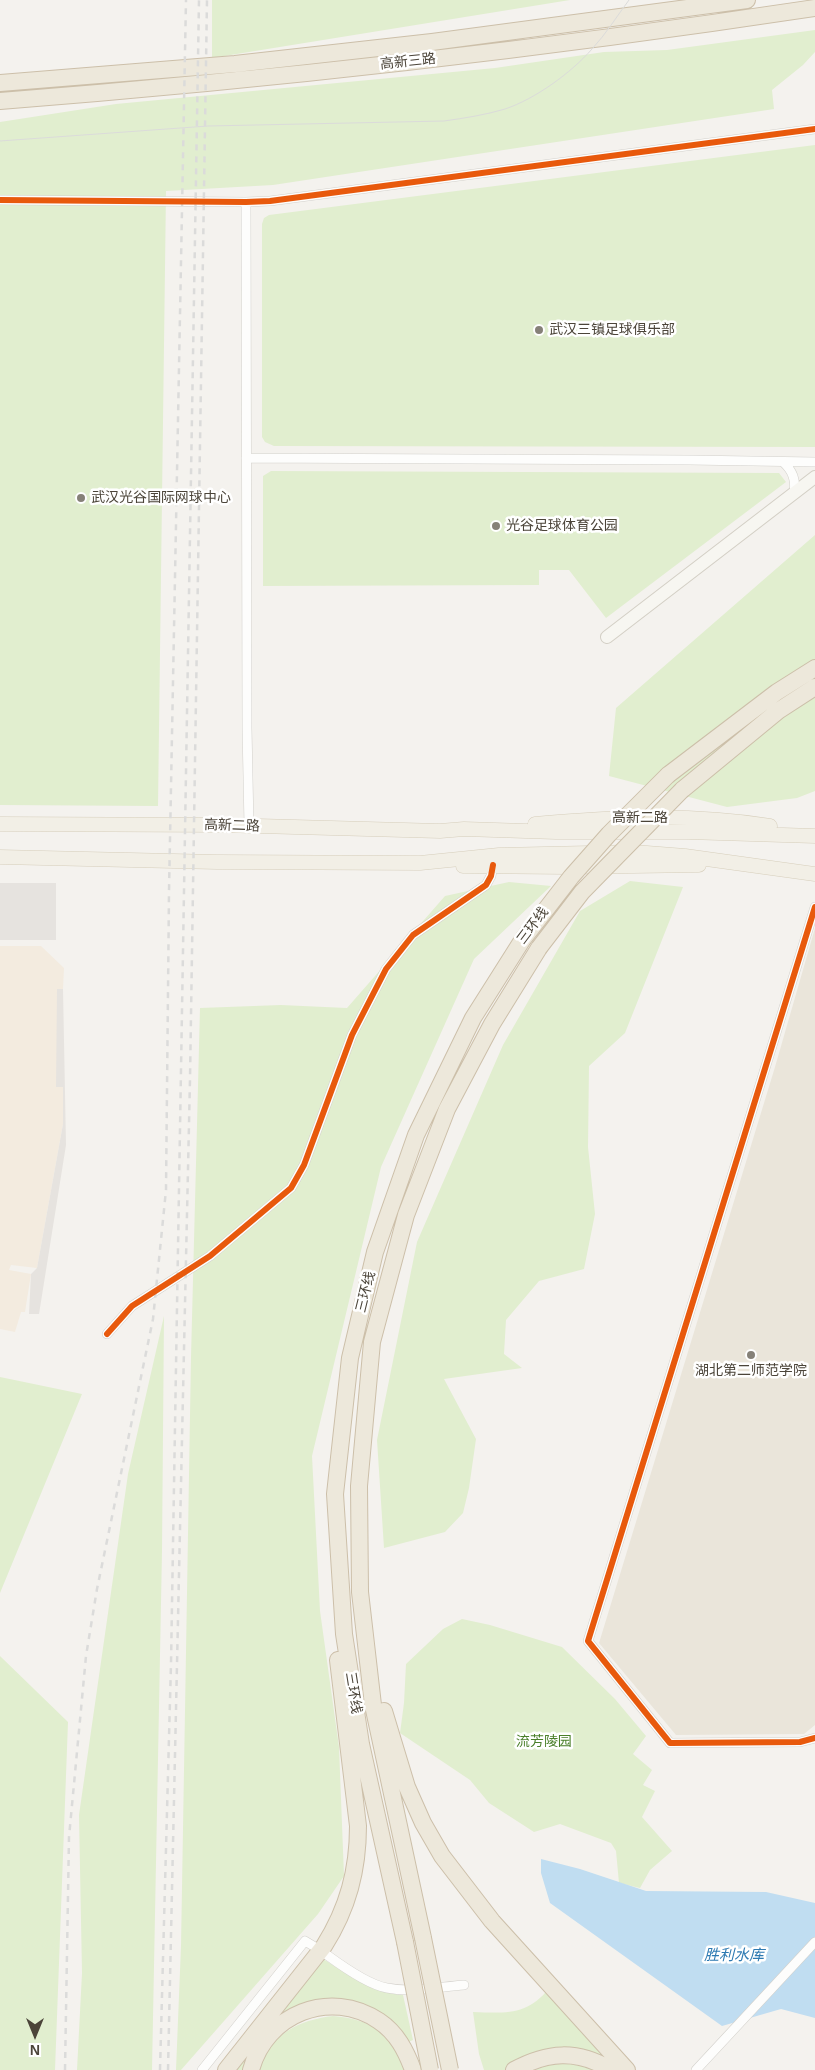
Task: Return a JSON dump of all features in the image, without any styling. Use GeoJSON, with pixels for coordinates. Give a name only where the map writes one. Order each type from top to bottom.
{"type":"FeatureCollection","features":[{"type":"Feature","properties":{"kind":"highway"},"geometry":{"type":"LineString","coordinates":[[572,24],[669,0]]}},
{"type":"Feature","properties":{"kind":"highway","name":"高新三路"},"geometry":{"type":"LineString","coordinates":[[0,82],[245,62],[432,42],[746,0]]}},
{"type":"Feature","properties":{"kind":"highway","name":"高新三路"},"geometry":{"type":"LineString","coordinates":[[0,101],[435,60],[815,8]]}},
{"type":"Feature","properties":{"kind":"highway"},"geometry":{"type":"LineString","coordinates":[[736,20],[815,15]]}},
{"type":"Feature","properties":{"kind":"highway","name":"三环线"},"geometry":{"type":"LineString","coordinates":[[430,2070],[405,1942],[367,1772],[344,1634],[335,1494],[350,1358],[375,1252],[416,1135],[473,1018],[523,939],[571,877],[609,834],[668,775],[777,692],[815,668]]}},
{"type":"Feature","properties":{"kind":"highway","name":"三环线"},"geometry":{"type":"LineString","coordinates":[[450,2070],[423,1938],[384,1767],[367,1666],[360,1592],[359,1486],[372,1342],[406,1215],[447,1109],[492,1024],[539,948],[582,892],[682,790],[778,711],[815,688]]}},
{"type":"Feature","properties":{"kind":"highway"},"geometry":{"type":"LineString","coordinates":[[359,1486],[367,1550],[375,1656],[382,1704],[390,1736],[414,1805],[442,1856],[464,1887],[492,1921],[627,2070]]}},
{"type":"Feature","properties":{"kind":"highway"},"geometry":{"type":"LineString","coordinates":[[226,2070],[324,1946],[337,1925],[351,1890],[358,1849],[358,1826],[340,1690],[336,1636],[340,1558]]}},
{"type":"Feature","properties":{"kind":"highway"},"geometry":{"type":"LineString","coordinates":[[251,2070],[257,2053],[265,2039],[276,2027],[304,2011],[336,2006],[352,2009],[379,2020],[393,2033],[405,2050],[414,2070]]}},
{"type":"Feature","properties":{"kind":"highway"},"geometry":{"type":"LineString","coordinates":[[514,2070],[537,2059],[555,2055],[573,2055],[592,2060],[610,2070]]}},
{"type":"Feature","properties":{"kind":"main road","name":"高新二路"},"geometry":{"type":"LineString","coordinates":[[0,824],[137,824],[440,831],[464,829],[556,832],[687,832],[815,836]]}},
{"type":"Feature","properties":{"kind":"main road"},"geometry":{"type":"LineString","coordinates":[[420,863],[499,854],[615,852],[685,856],[815,874]]}},
{"type":"Feature","properties":{"kind":"main road"},"geometry":{"type":"LineString","coordinates":[[0,857],[566,867],[731,863]]}},
{"type":"Feature","properties":{"kind":"street"},"geometry":{"type":"LineString","coordinates":[[0,200],[246,202],[815,129]]}},
{"type":"Feature","properties":{"kind":"street"},"geometry":{"type":"LineString","coordinates":[[246,202],[247,728],[249,826]]}},
{"type":"Feature","properties":{"kind":"street"},"geometry":{"type":"LineString","coordinates":[[246,458],[815,462]]}},
{"type":"Feature","properties":{"kind":"street"},"geometry":{"type":"LineString","coordinates":[[783,462],[789,466],[795,478],[794,494]]}},
{"type":"Feature","properties":{"kind":"street"},"geometry":{"type":"LineString","coordinates":[[607,637],[815,477]]}},
{"type":"Feature","properties":{"kind":"street"},"geometry":{"type":"LineString","coordinates":[[107,1334],[132,1306],[210,1256],[291,1188],[304,1165],[352,1036],[386,969],[413,935],[486,885],[491,876],[493,865]]}},
{"type":"Feature","properties":{"kind":"street"},"geometry":{"type":"LineString","coordinates":[[815,907],[588,1642],[670,1743],[800,1742],[815,1738]]}},
{"type":"Feature","properties":{"kind":"street"},"geometry":{"type":"LineString","coordinates":[[202,2070],[305,1941],[315,1947]]}},
{"type":"Feature","properties":{"kind":"street"},"geometry":{"type":"LineString","coordinates":[[696,2070],[815,1942]]}},
{"type":"Feature","properties":{"kind":"street"},"geometry":{"type":"LineString","coordinates":[[327,1955],[347,1970],[385,1988],[404,1990],[464,1985]]}},
{"type":"Feature","properties":{"kind":"shaded area"},"geometry":{"type":"Polygon","coordinates":[[[0,883],[56,883],[56,940],[0,940],[0,883]]]}},
{"type":"Feature","properties":{"kind":"shaded area","name":"湖北第二师范学院"},"geometry":{"type":"Polygon","coordinates":[[[815,928],[815,1725],[804,1734],[676,1735],[599,1643],[775,1067],[815,928]]]}},
{"type":"Feature","properties":{"kind":"shaded area"},"geometry":{"type":"Polygon","coordinates":[[[0,946],[41,946],[64,968],[63,989],[57,989],[57,1087],[63,1087],[63,1124],[37,1268],[11,1265],[9,1270],[31,1274],[25,1312],[21,1312],[15,1332],[0,1329],[0,946]]]}},
{"type":"Feature","properties":{"kind":"shaded area"},"geometry":{"type":"Polygon","coordinates":[[[57,989],[63,989],[66,1145],[39,1314],[29,1314],[31,1274],[37,1268],[63,1124],[63,1087],[56,1087],[57,989]]]}},
{"type":"Feature","properties":{"kind":"green space"},"geometry":{"type":"Polygon","coordinates":[[[212,0],[570,0],[212,58],[212,0]]]}},
{"type":"Feature","properties":{"kind":"green space"},"geometry":{"type":"Polygon","coordinates":[[[815,30],[815,52],[803,65],[772,90],[774,109],[273,185],[166,191],[158,806],[0,805],[0,122],[116,104],[495,68],[604,52],[667,50],[815,30]]]}},
{"type":"Feature","properties":{"kind":"green space","name":"武汉三镇足球俱乐部"},"geometry":{"type":"Polygon","coordinates":[[[815,145],[815,447],[274,446],[265,442],[262,437],[262,224],[264,218],[269,215],[815,145]]]}},
{"type":"Feature","properties":{"kind":"green space","name":"光谷足球体育公园"},"geometry":{"type":"Polygon","coordinates":[[[271,471],[779,473],[786,482],[606,618],[569,570],[539,570],[539,585],[263,586],[263,476],[271,471]]]}},
{"type":"Feature","properties":{"kind":"green space"},"geometry":{"type":"Polygon","coordinates":[[[815,535],[815,791],[797,798],[727,807],[609,776],[616,708],[815,535]]]}},
{"type":"Feature","properties":{"kind":"green space"},"geometry":{"type":"Polygon","coordinates":[[[630,881],[683,887],[625,1033],[589,1066],[588,1147],[595,1214],[584,1269],[539,1281],[506,1320],[504,1354],[522,1368],[444,1379],[476,1439],[469,1488],[463,1513],[445,1532],[384,1548],[377,1440],[417,1242],[503,1045],[580,911],[630,881]]]}},
{"type":"Feature","properties":{"kind":"green space"},"geometry":{"type":"Polygon","coordinates":[[[509,882],[551,886],[474,959],[381,1167],[312,1456],[320,1611],[339,1747],[344,1876],[318,1914],[181,2070],[176,2070],[181,1946],[191,1357],[200,1008],[281,1005],[347,1008],[445,896],[509,882]]]}},
{"type":"Feature","properties":{"kind":"green space"},"geometry":{"type":"Polygon","coordinates":[[[164,1316],[162,1551],[152,2070],[77,2070],[82,1973],[79,1815],[128,1474],[164,1316]]]}},
{"type":"Feature","properties":{"kind":"green space"},"geometry":{"type":"Polygon","coordinates":[[[0,1377],[82,1394],[0,1593],[0,1377]]]}},
{"type":"Feature","properties":{"kind":"green space","name":"流芳陵园"},"geometry":{"type":"Polygon","coordinates":[[[462,1619],[490,1625],[562,1647],[615,1699],[646,1736],[633,1754],[652,1770],[643,1785],[655,1791],[642,1817],[672,1851],[650,1870],[640,1888],[619,1883],[616,1851],[611,1843],[560,1824],[534,1832],[489,1803],[470,1780],[400,1733],[406,1664],[443,1629],[462,1619]]]}},
{"type":"Feature","properties":{"kind":"green space"},"geometry":{"type":"Polygon","coordinates":[[[0,1656],[68,1722],[55,2070],[0,2070],[0,1656]]]}},
{"type":"Feature","properties":{"kind":"green space"},"geometry":{"type":"Polygon","coordinates":[[[323,1959],[372,1987],[403,1995],[413,2040],[406,2043],[339,2000],[317,1999],[302,2005],[244,2070],[230,2070],[323,1959]]]}},
{"type":"Feature","properties":{"kind":"green space"},"geometry":{"type":"Polygon","coordinates":[[[549,1988],[623,2070],[588,2053],[506,2070],[484,2070],[479,2054],[473,2012],[495,2013],[515,2011],[533,2004],[549,1988]]]}},
{"type":"Feature","properties":{"kind":"green space"},"geometry":{"type":"Polygon","coordinates":[[[333,2016],[359,2021],[379,2031],[394,2047],[406,2070],[259,2070],[270,2047],[287,2031],[309,2021],[333,2016]]]}},
{"type":"Feature","properties":{"kind":"green space"},"geometry":{"type":"Polygon","coordinates":[[[553,2062],[582,2065],[595,2070],[528,2070],[553,2062]]]}},
{"type":"Feature","properties":{"kind":"water","name":"胜利水库"},"geometry":{"type":"Polygon","coordinates":[[[541,1859],[580,1869],[646,1891],[766,1892],[815,1903],[815,2018],[781,2009],[722,2026],[550,1903],[541,1873],[541,1859]]]}},
{"type":"Feature","properties":{"kind":"tram line"},"geometry":{"type":"LineString","coordinates":[[0,141],[208,126],[444,121],[490,113],[528,99],[563,76],[597,43],[629,0]]}},
{"type":"Feature","properties":{"kind":"railway"},"geometry":{"type":"LineString","coordinates":[[65,2070],[69,1837],[86,1656],[97,1589],[153,1319],[166,1190],[169,892],[186,0]]}},
{"type":"Feature","properties":{"kind":"railway"},"geometry":{"type":"LineString","coordinates":[[160,2070],[171,1664],[199,0]]}},
{"type":"Feature","properties":{"kind":"railway"},"geometry":{"type":"LineString","coordinates":[[168,2070],[190,1079],[207,0]]}},
{"type":"Feature","properties":{"kind":"cycle path"},"geometry":{"type":"LineString","coordinates":[[0,200],[270,201],[815,129]]}},
{"type":"Feature","properties":{"kind":"cycle path"},"geometry":{"type":"LineString","coordinates":[[107,1334],[132,1306],[210,1256],[291,1188],[304,1165],[352,1035],[386,969],[413,935],[486,885],[491,876],[493,865]]}},
{"type":"Feature","properties":{"kind":"cycle path"},"geometry":{"type":"LineString","coordinates":[[815,907],[588,1641],[670,1743],[800,1742],[815,1738]]}},
{"type":"Feature","properties":{"kind":"place","name":"武汉三镇足球俱乐部"},"geometry":{"type":"Point","coordinates":[539,330]}},
{"type":"Feature","properties":{"kind":"place","name":"武汉光谷国际网球中心"},"geometry":{"type":"Point","coordinates":[81,498]}},
{"type":"Feature","properties":{"kind":"place","name":"光谷足球体育公园"},"geometry":{"type":"Point","coordinates":[496,526]}},
{"type":"Feature","properties":{"kind":"place","name":"湖北第二师范学院"},"geometry":{"type":"Point","coordinates":[751,1355]}}]}
